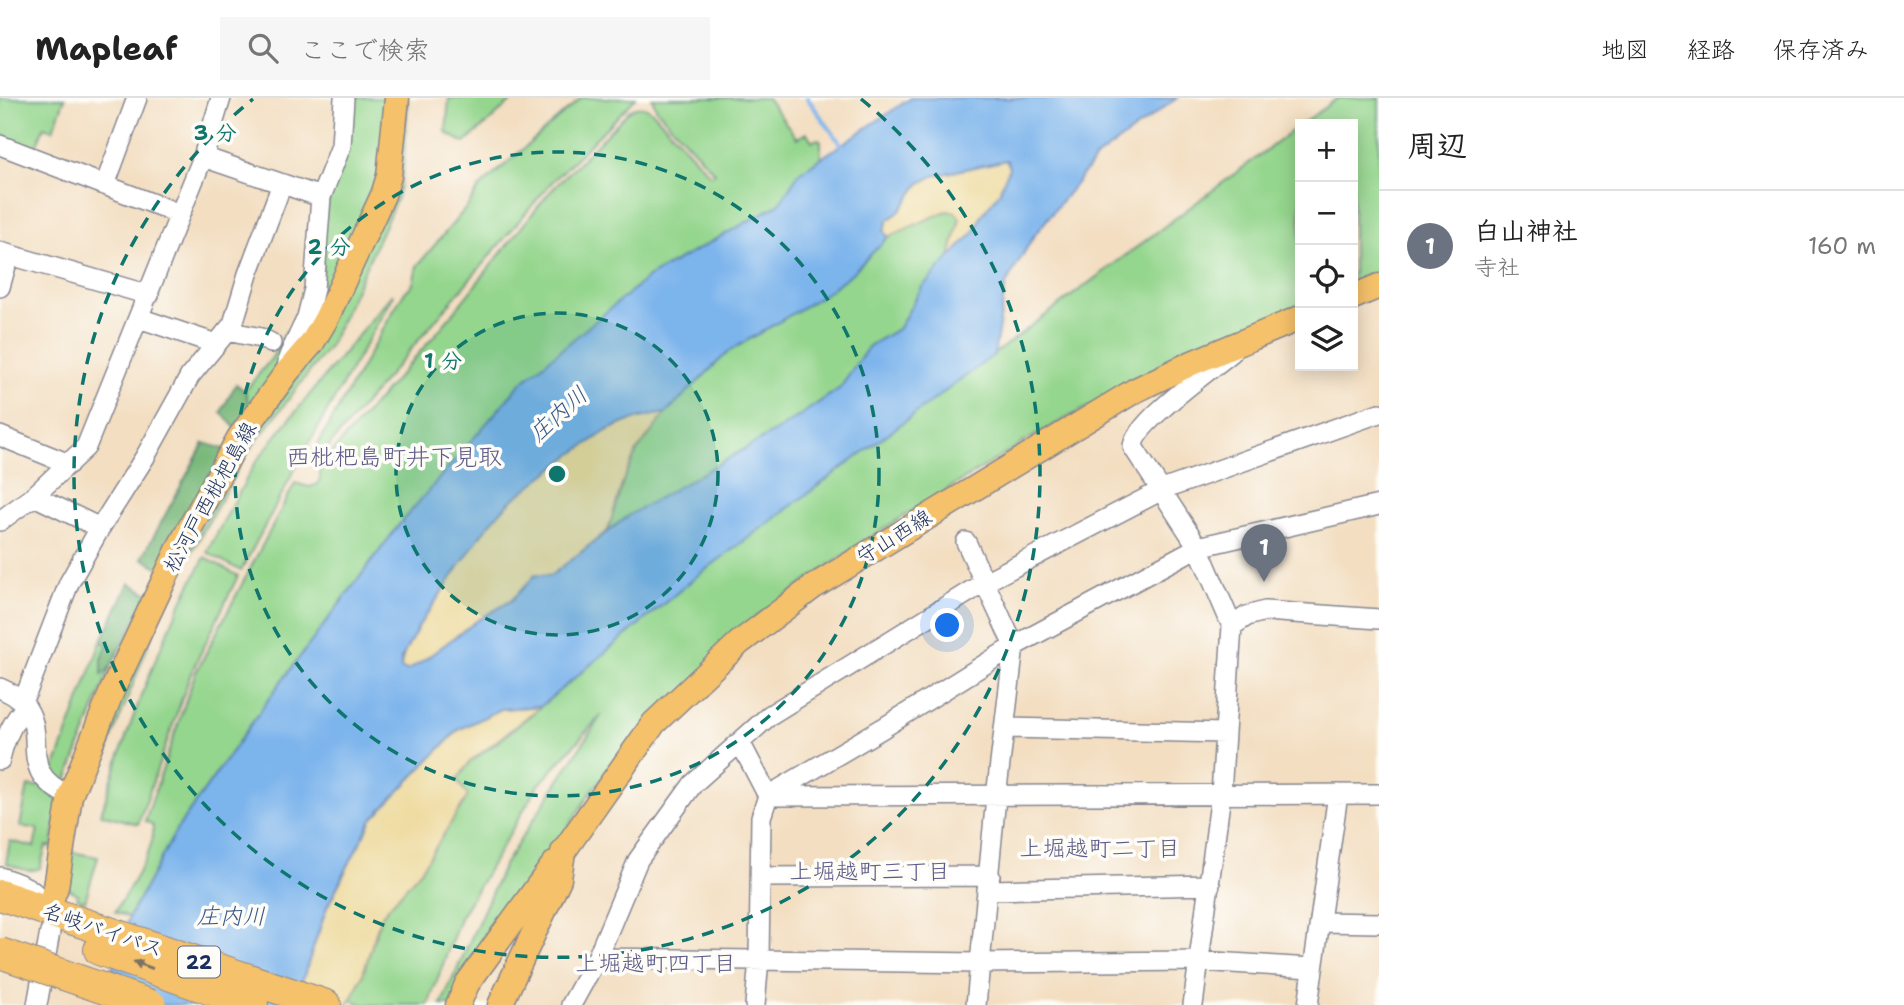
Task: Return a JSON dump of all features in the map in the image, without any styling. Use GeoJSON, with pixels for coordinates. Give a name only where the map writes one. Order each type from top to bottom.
{"type":"FeatureCollection","features":[{"type":"Feature","properties":{"kind":"highway","name":"名岐バイパス"},"geometry":{"type":"LineString","coordinates":[[10,903],[326,1005]]}},
{"type":"Feature","properties":{"kind":"highway","name":"名岐バイパス"},"geometry":{"type":"LineString","coordinates":[[59,918],[253,1005]]}},
{"type":"Feature","properties":{"kind":"highway"},"geometry":{"type":"LineString","coordinates":[[0,953],[151,1005]]}},
{"type":"Feature","properties":{"kind":"highway"},"geometry":{"type":"LineString","coordinates":[[0,972],[95,1005]]}},
{"type":"Feature","properties":{"kind":"main road","name":"松河戸西枇杷島線"},"geometry":{"type":"LineString","coordinates":[[59,918],[70,796],[112,691],[180,545],[239,439],[287,372],[312,343],[326,319],[383,195],[389,176],[397,98]]}},
{"type":"Feature","properties":{"kind":"main road"},"geometry":{"type":"LineString","coordinates":[[1358,295],[1379,286]]}},
{"type":"Feature","properties":{"kind":"main road","name":"守山西線"},"geometry":{"type":"LineString","coordinates":[[457,1005],[467,985],[654,723],[739,643],[813,587],[1134,391],[1295,320]]}},
{"type":"Feature","properties":{"kind":"main road","name":"守山西線"},"geometry":{"type":"LineString","coordinates":[[500,1005],[559,879],[563,852]]}},
{"type":"Feature","properties":{"kind":"street"},"geometry":{"type":"LineString","coordinates":[[105,185],[137,98]]}},
{"type":"Feature","properties":{"kind":"street"},"geometry":{"type":"LineString","coordinates":[[0,521],[34,496],[86,447],[203,157],[221,98]]}},
{"type":"Feature","properties":{"kind":"street"},"geometry":{"type":"LineString","coordinates":[[287,372],[289,356],[307,317],[314,289],[321,197],[341,146],[344,98]]}},
{"type":"Feature","properties":{"kind":"street"},"geometry":{"type":"LineString","coordinates":[[0,145],[180,214]]}},
{"type":"Feature","properties":{"kind":"street"},"geometry":{"type":"LineString","coordinates":[[203,157],[321,197]]}},
{"type":"Feature","properties":{"kind":"street"},"geometry":{"type":"LineString","coordinates":[[0,760],[69,583],[190,376],[233,324],[248,274],[282,184]]}},
{"type":"Feature","properties":{"kind":"street"},"geometry":{"type":"LineString","coordinates":[[0,287],[5,254],[149,295]]}},
{"type":"Feature","properties":{"kind":"street"},"geometry":{"type":"LineString","coordinates":[[139,318],[222,338],[271,342]]}},
{"type":"Feature","properties":{"kind":"street"},"geometry":{"type":"LineString","coordinates":[[1193,1005],[1221,794],[1232,626],[1198,547],[1133,447],[1133,440],[1146,423],[1246,340]]}},
{"type":"Feature","properties":{"kind":"street"},"geometry":{"type":"LineString","coordinates":[[571,1005],[597,958],[638,860],[693,784],[770,715],[985,582],[1161,490],[1379,413]]}},
{"type":"Feature","properties":{"kind":"street"},"geometry":{"type":"LineString","coordinates":[[0,436],[69,464]]}},
{"type":"Feature","properties":{"kind":"street"},"geometry":{"type":"LineString","coordinates":[[34,496],[100,528]]}},
{"type":"Feature","properties":{"kind":"street"},"geometry":{"type":"LineString","coordinates":[[755,1005],[759,959],[761,817],[768,796],[1014,646],[1198,547],[1379,505]]}},
{"type":"Feature","properties":{"kind":"street"},"geometry":{"type":"LineString","coordinates":[[966,542],[1014,646],[976,1005]]}},
{"type":"Feature","properties":{"kind":"street"},"geometry":{"type":"LineString","coordinates":[[1232,626],[1247,616],[1265,611],[1379,619]]}},
{"type":"Feature","properties":{"kind":"street"},"geometry":{"type":"LineString","coordinates":[[0,688],[24,704],[34,730],[38,769],[49,784],[70,796]]}},
{"type":"Feature","properties":{"kind":"street"},"geometry":{"type":"LineString","coordinates":[[1004,728],[1225,733]]}},
{"type":"Feature","properties":{"kind":"street"},"geometry":{"type":"LineString","coordinates":[[740,742],[768,796]]}},
{"type":"Feature","properties":{"kind":"street"},"geometry":{"type":"LineString","coordinates":[[1308,1005],[1338,794]]}},
{"type":"Feature","properties":{"kind":"street"},"geometry":{"type":"LineString","coordinates":[[768,796],[1379,794]]}},
{"type":"Feature","properties":{"kind":"street"},"geometry":{"type":"LineString","coordinates":[[0,877],[10,903]]}},
{"type":"Feature","properties":{"kind":"street"},"geometry":{"type":"LineString","coordinates":[[760,877],[1210,885]]}},
{"type":"Feature","properties":{"kind":"street"},"geometry":{"type":"LineString","coordinates":[[0,947],[31,955],[39,949],[59,918]]}},
{"type":"Feature","properties":{"kind":"street"},"geometry":{"type":"LineString","coordinates":[[37,1005],[59,918]]}},
{"type":"Feature","properties":{"kind":"street"},"geometry":{"type":"LineString","coordinates":[[1320,922],[1379,923]]}},
{"type":"Feature","properties":{"kind":"street"},"geometry":{"type":"LineString","coordinates":[[597,958],[981,963],[1199,961],[1312,968]]}},
{"type":"Feature","properties":{"kind":"green space"},"geometry":{"type":"Polygon","coordinates":[[[0,98],[65,98],[53,130],[44,127],[35,149],[0,135],[0,98]]]}},
{"type":"Feature","properties":{"kind":"green space"},"geometry":{"type":"Polygon","coordinates":[[[351,98],[388,98],[381,169],[320,313],[324,221],[351,98]]]}},
{"type":"Feature","properties":{"kind":"green space"},"geometry":{"type":"Polygon","coordinates":[[[408,98],[403,172],[397,198],[330,345],[245,456],[159,617],[107,751],[92,762],[155,615],[240,454],[306,365],[408,98]]]}},
{"type":"Feature","properties":{"kind":"green space"},"geometry":{"type":"Polygon","coordinates":[[[449,98],[515,98],[465,143],[446,133],[449,98]]]}},
{"type":"Feature","properties":{"kind":"green space"},"geometry":{"type":"Polygon","coordinates":[[[581,98],[636,98],[551,183],[315,463],[308,462],[403,294],[413,284],[417,266],[467,207],[480,187],[581,98]]]}},
{"type":"Feature","properties":{"kind":"green space"},"geometry":{"type":"Polygon","coordinates":[[[652,98],[767,98],[797,138],[807,133],[812,141],[821,141],[821,157],[799,174],[779,204],[648,277],[399,525],[278,686],[177,829],[129,917],[115,912],[147,856],[153,833],[152,824],[145,821],[195,674],[295,483],[309,487],[317,485],[320,466],[441,328],[549,193],[630,110],[640,106],[654,113],[711,176],[715,173],[657,110],[652,98]]]}},
{"type":"Feature","properties":{"kind":"green space"},"geometry":{"type":"Polygon","coordinates":[[[1338,98],[1379,98],[1379,286],[1358,295],[1358,119],[1309,119],[1338,98]]]}},
{"type":"Feature","properties":{"kind":"green space"},"geometry":{"type":"Polygon","coordinates":[[[1295,129],[1295,320],[1246,340],[1221,333],[1219,344],[1158,370],[1037,434],[864,541],[756,617],[595,786],[451,1005],[441,1005],[504,865],[602,714],[537,787],[460,918],[428,1005],[364,1005],[351,1000],[362,977],[381,916],[421,870],[457,780],[470,762],[498,742],[697,576],[1295,129]]]}},
{"type":"Feature","properties":{"kind":"green space"},"geometry":{"type":"Polygon","coordinates":[[[946,211],[955,212],[960,218],[949,261],[922,287],[899,328],[869,346],[840,388],[783,427],[631,514],[608,530],[624,478],[637,451],[666,413],[728,352],[822,296],[853,272],[888,237],[946,211]]]}},
{"type":"Feature","properties":{"kind":"green space"},"geometry":{"type":"Polygon","coordinates":[[[392,294],[241,571],[207,552],[254,465],[392,294]]]}},
{"type":"Feature","properties":{"kind":"green space"},"geometry":{"type":"Polygon","coordinates":[[[286,331],[295,335],[282,367],[250,409],[245,391],[272,358],[286,331]]]}},
{"type":"Feature","properties":{"kind":"green space"},"geometry":{"type":"Polygon","coordinates":[[[236,384],[245,391],[250,409],[237,430],[221,412],[236,384]]]}},
{"type":"Feature","properties":{"kind":"green space"},"geometry":{"type":"Polygon","coordinates":[[[204,443],[225,449],[161,569],[142,558],[204,443]]]}},
{"type":"Feature","properties":{"kind":"green space"},"geometry":{"type":"Polygon","coordinates":[[[205,557],[238,576],[191,673],[138,824],[101,814],[146,682],[205,557]]]}},
{"type":"Feature","properties":{"kind":"green space"},"geometry":{"type":"Polygon","coordinates":[[[129,583],[149,594],[110,668],[102,675],[102,660],[107,644],[101,642],[129,583]]]}},
{"type":"Feature","properties":{"kind":"green space"},"geometry":{"type":"Polygon","coordinates":[[[101,642],[108,643],[102,660],[110,668],[67,780],[59,784],[51,778],[101,642]]]}},
{"type":"Feature","properties":{"kind":"green space"},"geometry":{"type":"Polygon","coordinates":[[[41,784],[59,801],[52,847],[46,846],[40,868],[27,870],[6,863],[10,841],[34,847],[38,829],[20,826],[28,786],[36,787],[41,784]]]}},
{"type":"Feature","properties":{"kind":"green space"},"geometry":{"type":"Polygon","coordinates":[[[71,852],[98,857],[85,901],[77,898],[78,894],[67,888],[71,852]]]}},
{"type":"Feature","properties":{"kind":"sand"},"geometry":{"type":"Polygon","coordinates":[[[1007,160],[1009,168],[999,193],[982,215],[974,232],[949,261],[960,218],[955,212],[946,211],[888,237],[884,231],[888,220],[900,211],[919,184],[933,176],[1007,160]]]}},
{"type":"Feature","properties":{"kind":"sand"},"geometry":{"type":"Polygon","coordinates":[[[666,413],[637,451],[624,478],[608,530],[550,577],[535,576],[512,600],[478,620],[420,663],[408,670],[401,669],[405,651],[420,624],[482,533],[507,506],[541,476],[610,429],[644,417],[666,413]]]}},
{"type":"Feature","properties":{"kind":"sand"},"geometry":{"type":"Polygon","coordinates":[[[541,706],[470,762],[457,780],[468,796],[421,870],[381,916],[362,977],[348,1005],[294,1005],[327,907],[372,819],[458,730],[501,709],[541,706]]]}},
{"type":"Feature","properties":{"kind":"water","name":"庄内川"},"geometry":{"type":"Polygon","coordinates":[[[911,98],[1177,98],[1097,157],[1033,237],[1006,284],[994,355],[697,576],[541,706],[501,709],[458,730],[372,819],[327,907],[294,1005],[106,1005],[108,981],[129,917],[177,829],[278,686],[399,525],[522,382],[648,277],[779,204],[799,173],[911,98]],[[1007,160],[933,176],[919,184],[900,211],[888,220],[884,231],[888,237],[852,273],[822,296],[728,352],[666,413],[637,418],[608,430],[508,503],[483,532],[420,624],[401,659],[401,669],[408,670],[420,663],[478,620],[512,600],[535,575],[550,576],[631,514],[783,427],[840,388],[869,346],[899,328],[922,287],[974,232],[982,215],[999,193],[1009,168],[1007,160]]]}},
{"type":"Feature","properties":{"kind":"waterway"},"geometry":{"type":"LineString","coordinates":[[807,98],[844,148]]}},
{"type":"Feature","properties":{"kind":"place","name":"白山神社"},"geometry":{"type":"Point","coordinates":[1264,582]}},
{"type":"Feature","properties":{"kind":"district","name":"西枇杷島町井下見取"},"geometry":{"type":"Point","coordinates":[394,457]}},
{"type":"Feature","properties":{"kind":"district","name":"上堀越町二丁目"},"geometry":{"type":"Point","coordinates":[1100,848]}},
{"type":"Feature","properties":{"kind":"district","name":"上堀越町三丁目"},"geometry":{"type":"Point","coordinates":[870,871]}},
{"type":"Feature","properties":{"kind":"district","name":"上堀越町四丁目"},"geometry":{"type":"Point","coordinates":[656,963]}}]}
